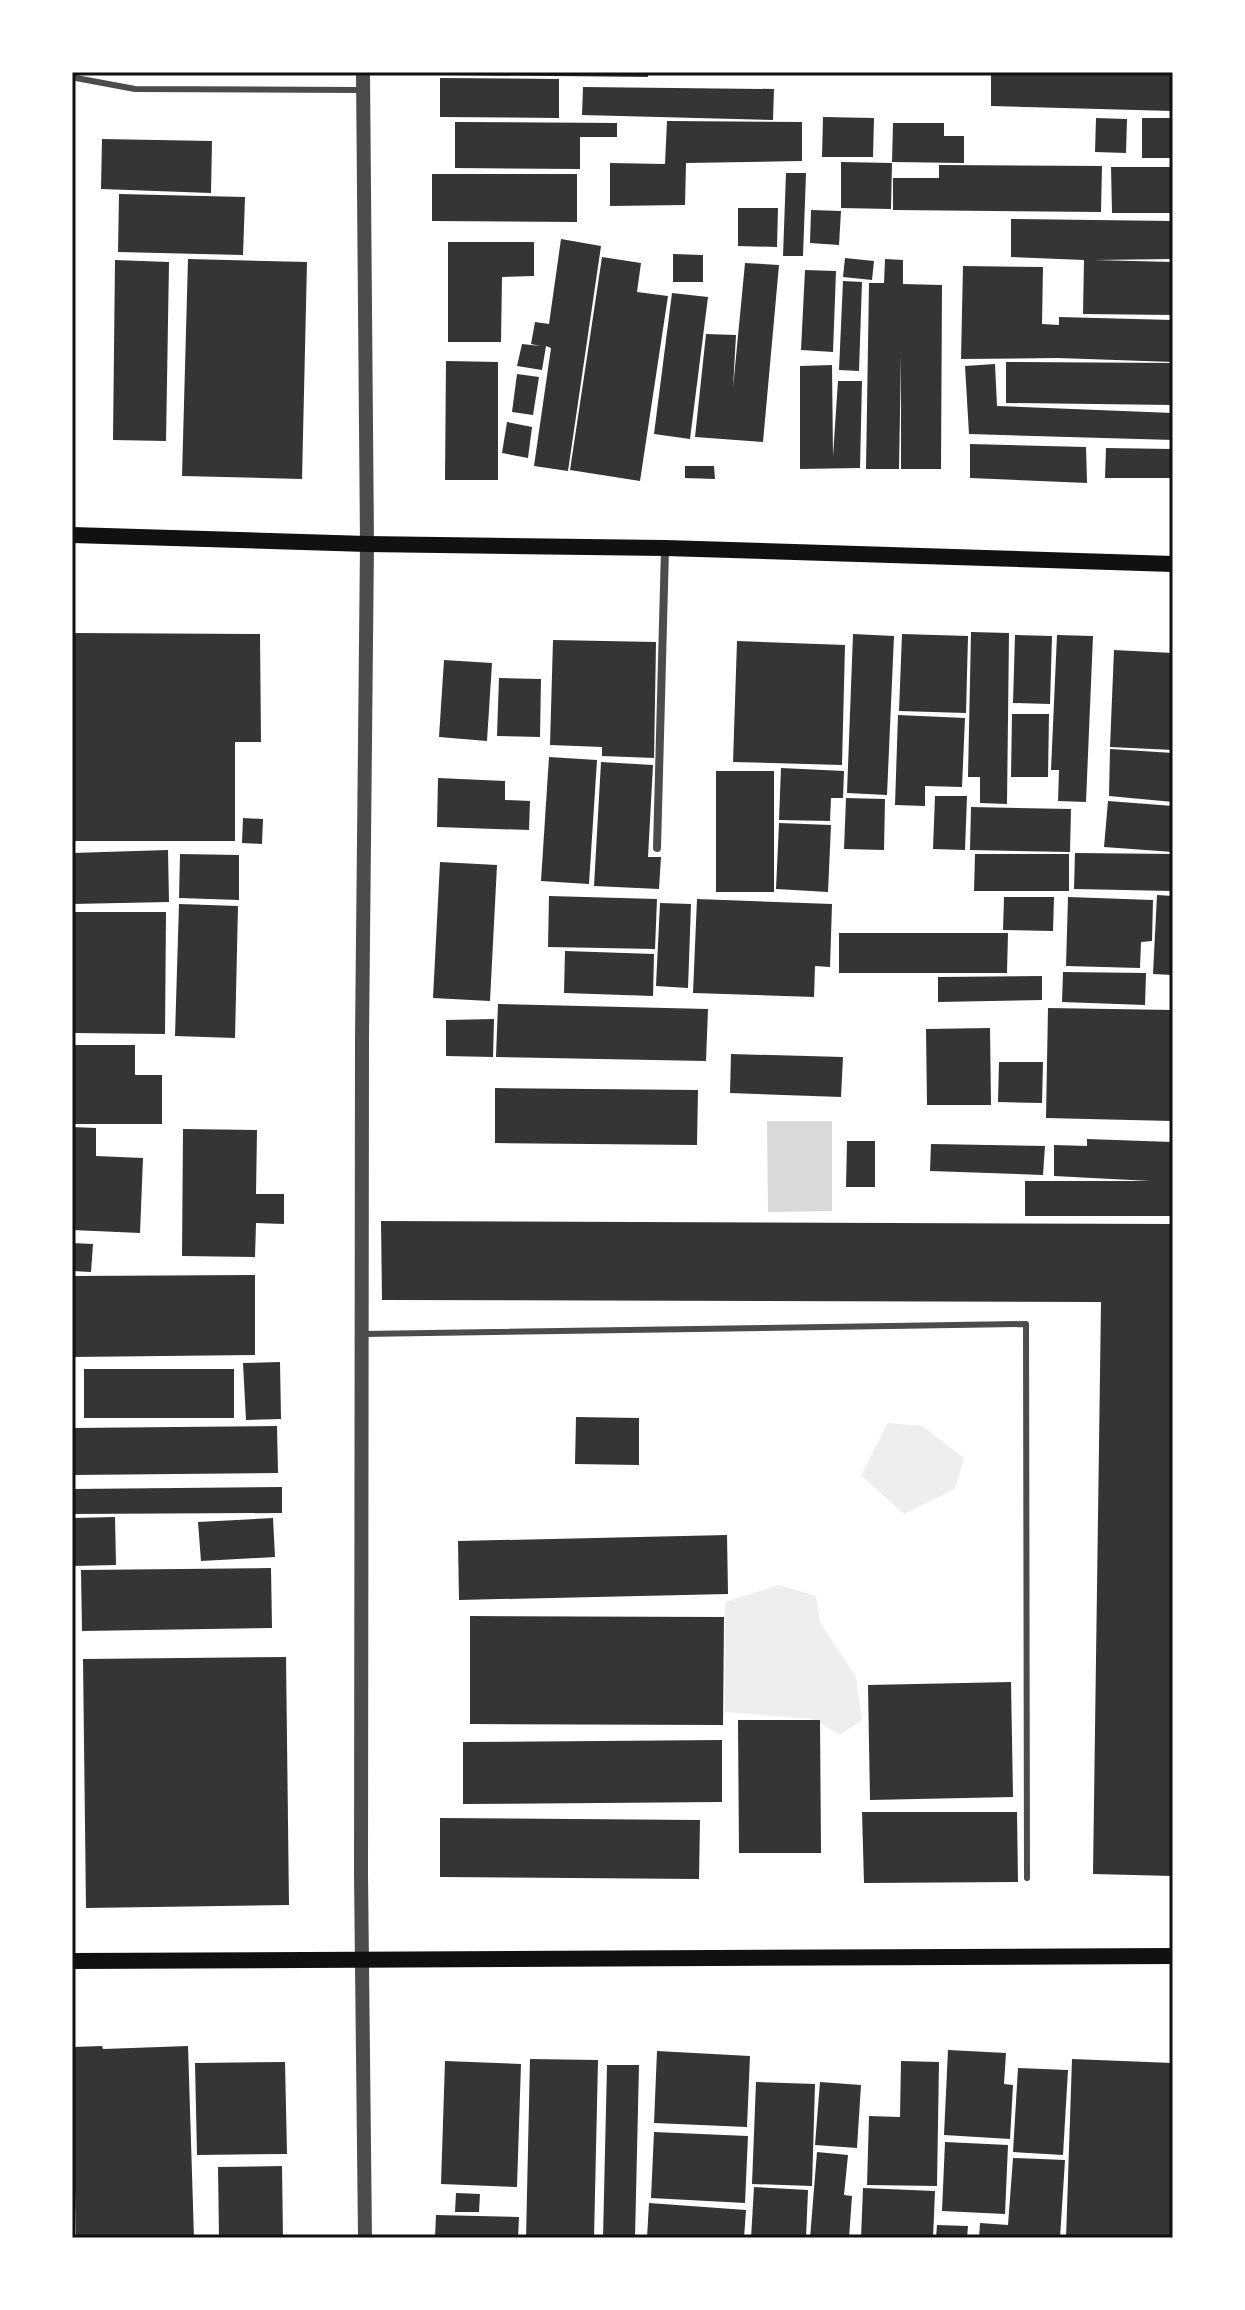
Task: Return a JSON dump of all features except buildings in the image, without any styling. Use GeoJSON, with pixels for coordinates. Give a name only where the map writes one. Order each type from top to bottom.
{"type":"FeatureCollection","features":[{"type":"Feature","properties":{"kind":"main road"},"geometry":{"type":"LineString","coordinates":[[72,535],[367,544],[665,548],[1173,564]]}},
{"type":"Feature","properties":{"kind":"main road"},"geometry":{"type":"LineString","coordinates":[[72,1961],[1173,1956]]}},
{"type":"Feature","properties":{"kind":"street"},"geometry":{"type":"LineString","coordinates":[[363,72],[367,544],[362,1022],[361,1958],[365,2238]]}},
{"type":"Feature","properties":{"kind":"street"},"geometry":{"type":"LineString","coordinates":[[657,848],[665,548]]}},
{"type":"Feature","properties":{"kind":"lane"},"geometry":{"type":"LineString","coordinates":[[72,73],[76,78],[135,89],[363,90]]}},
{"type":"Feature","properties":{"kind":"lane"},"geometry":{"type":"LineString","coordinates":[[363,1334],[1026,1324],[1027,1878]]}},
{"type":"Feature","properties":{"kind":"shaded area"},"geometry":{"type":"Polygon","coordinates":[[[767,1121],[832,1121],[832,1211],[768,1212],[767,1121]]]}},
{"type":"Feature","properties":{"kind":"shaded area"},"geometry":{"type":"Polygon","coordinates":[[[888,1423],[922,1426],[964,1458],[955,1489],[904,1514],[861,1475],[888,1423]]]}},
{"type":"Feature","properties":{"kind":"shaded area"},"geometry":{"type":"Polygon","coordinates":[[[779,1585],[816,1596],[820,1622],[856,1677],[862,1720],[840,1735],[813,1719],[725,1712],[725,1602],[779,1585]]]}}]}
